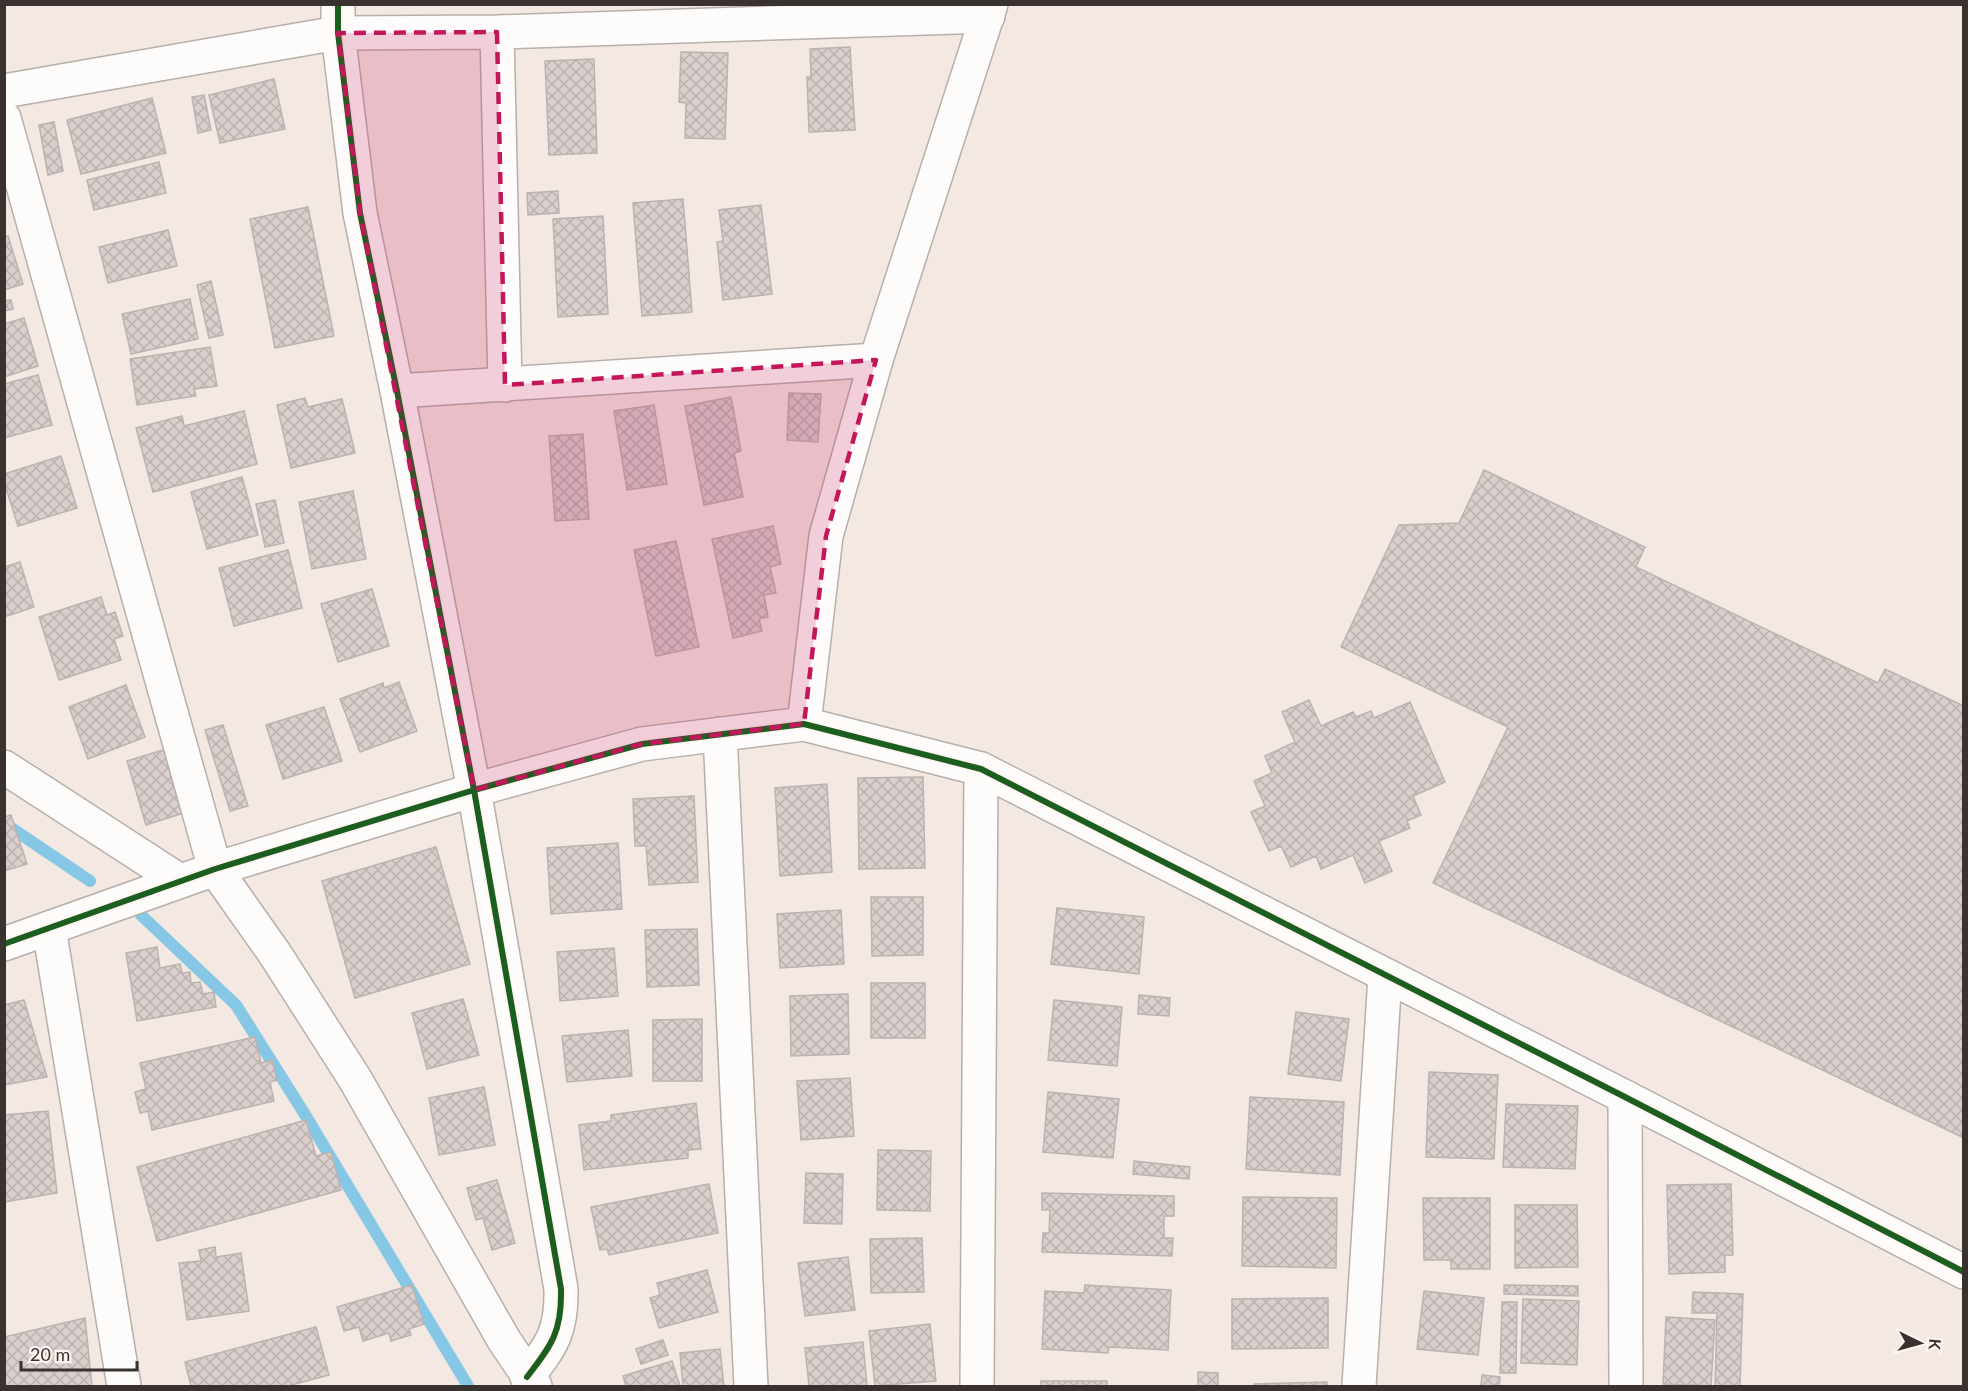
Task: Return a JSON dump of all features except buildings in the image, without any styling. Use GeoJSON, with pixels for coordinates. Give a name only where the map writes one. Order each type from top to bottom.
{"type":"FeatureCollection","features":[{"type":"Feature","properties":{"kind":"street"},"geometry":{"type":"LineString","coordinates":[[4,91],[338,19],[497,32],[990,10],[876,360],[826,536],[804,724]]}},
{"type":"Feature","properties":{"kind":"street"},"geometry":{"type":"LineString","coordinates":[[338,19],[360,213],[474,790],[561,1289],[558,1329],[531,1382]]}},
{"type":"Feature","properties":{"kind":"street"},"geometry":{"type":"LineString","coordinates":[[497,32],[505,385]]}},
{"type":"Feature","properties":{"kind":"street"},"geometry":{"type":"LineString","coordinates":[[4,118],[215,869],[275,954],[355,1079],[531,1382]]}},
{"type":"Feature","properties":{"kind":"street"},"geometry":{"type":"LineString","coordinates":[[397,391],[876,360]]}},
{"type":"Feature","properties":{"kind":"street"},"geometry":{"type":"LineString","coordinates":[[4,944],[215,869],[474,790],[642,744],[804,724],[981,769],[1964,1272]]}},
{"type":"Feature","properties":{"kind":"street"},"geometry":{"type":"LineString","coordinates":[[720,734],[751,1386]]}},
{"type":"Feature","properties":{"kind":"street"},"geometry":{"type":"LineString","coordinates":[[4,767],[180,881]]}},
{"type":"Feature","properties":{"kind":"street"},"geometry":{"type":"LineString","coordinates":[[977,1386],[981,769]]}},
{"type":"Feature","properties":{"kind":"street"},"geometry":{"type":"LineString","coordinates":[[49,928],[124,1386]]}},
{"type":"Feature","properties":{"kind":"street"},"geometry":{"type":"LineString","coordinates":[[1359,1386],[1385,976]]}},
{"type":"Feature","properties":{"kind":"street"},"geometry":{"type":"LineString","coordinates":[[1625,1097],[1626,1386]]}},
{"type":"Feature","properties":{"kind":"highlighted area"},"geometry":{"type":"Polygon","coordinates":[[[497,32],[505,385],[876,360],[826,536],[804,724],[642,744],[474,790],[360,213],[338,33],[497,32]]]}},
{"type":"Feature","properties":{"kind":"waterway"},"geometry":{"type":"LineString","coordinates":[[4,823],[90,881]]}},
{"type":"Feature","properties":{"kind":"waterway"},"geometry":{"type":"LineString","coordinates":[[141,915],[236,1005],[304,1113],[468,1386]]}},
{"type":"Feature","properties":{"kind":"cycle path"},"geometry":{"type":"LineString","coordinates":[[338,4],[338,33],[360,213],[474,790],[561,1289],[560,1316],[554,1337],[527,1377]]}},
{"type":"Feature","properties":{"kind":"cycle path"},"geometry":{"type":"LineString","coordinates":[[4,944],[215,869],[474,790],[642,744],[804,724],[981,769],[1964,1272]]}}]}
